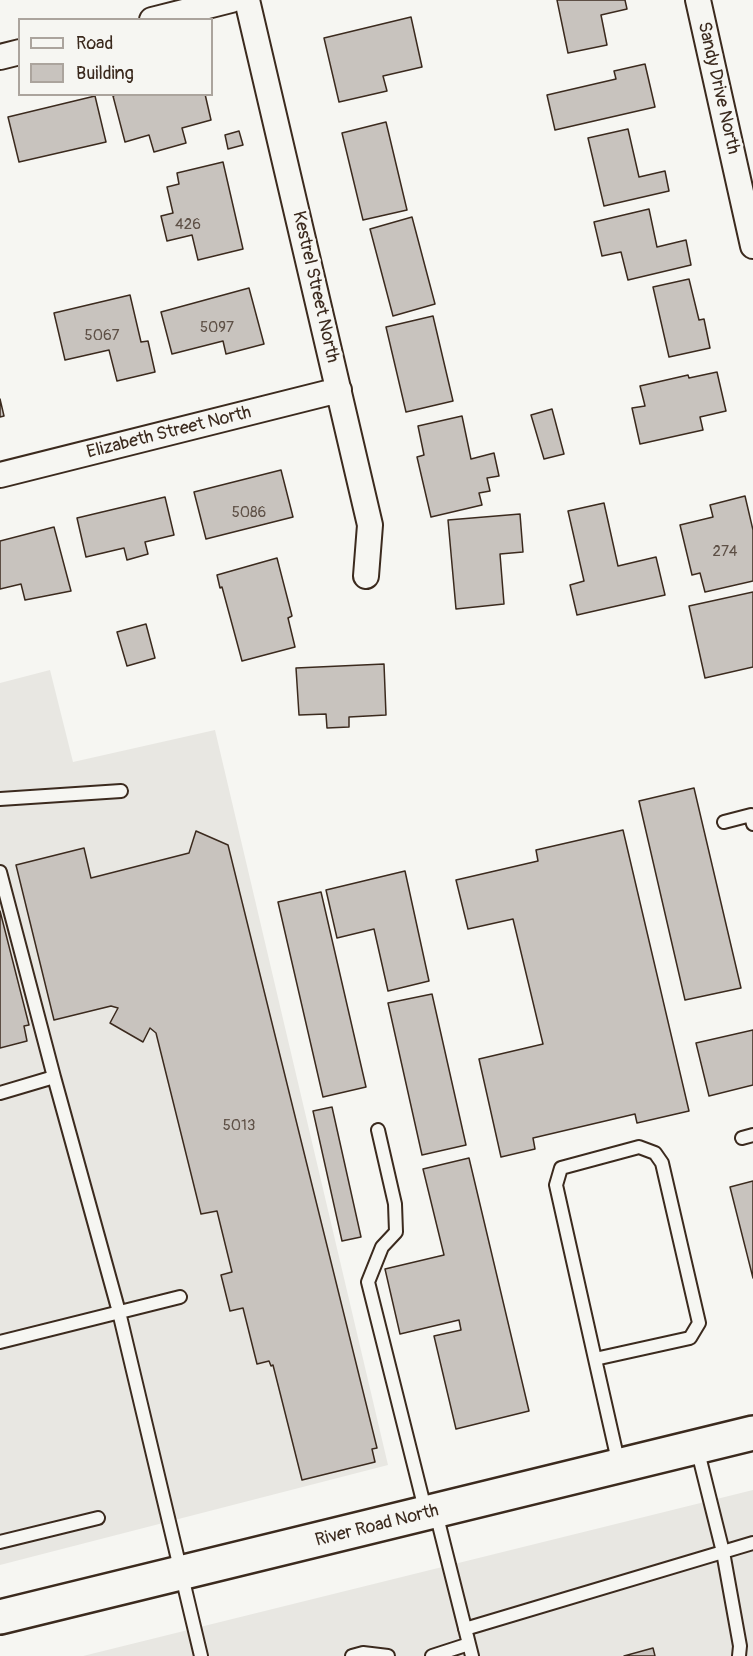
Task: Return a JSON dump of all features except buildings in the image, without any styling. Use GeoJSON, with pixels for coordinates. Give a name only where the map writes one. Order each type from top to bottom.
{"type":"FeatureCollection","features":[{"type":"Feature","properties":{"kind":"main road","name":"River Road North"},"geometry":{"type":"LineString","coordinates":[[0,1617],[753,1433]]}},
{"type":"Feature","properties":{"kind":"street"},"geometry":{"type":"LineString","coordinates":[[160,18],[231,0]]}},
{"type":"Feature","properties":{"kind":"street","name":"Kestrel Street North"},"geometry":{"type":"LineString","coordinates":[[247,0],[370,525],[366,576]]}},
{"type":"Feature","properties":{"kind":"street","name":"Sandy Drive North"},"geometry":{"type":"LineString","coordinates":[[698,0],[753,246]]}},
{"type":"Feature","properties":{"kind":"street"},"geometry":{"type":"LineString","coordinates":[[0,57],[18,52]]}},
{"type":"Feature","properties":{"kind":"street","name":"Elizabeth Street North"},"geometry":{"type":"LineString","coordinates":[[0,475],[339,390]]}},
{"type":"Feature","properties":{"kind":"lane"},"geometry":{"type":"LineString","coordinates":[[0,799],[121,790]]}},
{"type":"Feature","properties":{"kind":"lane"},"geometry":{"type":"LineString","coordinates":[[724,822],[751,815],[753,824]]}},
{"type":"Feature","properties":{"kind":"lane"},"geometry":{"type":"LineString","coordinates":[[0,872],[119,1312],[201,1656]]}},
{"type":"Feature","properties":{"kind":"lane"},"geometry":{"type":"LineString","coordinates":[[0,1093],[54,1077]]}},
{"type":"Feature","properties":{"kind":"lane"},"geometry":{"type":"LineString","coordinates":[[378,1130],[395,1204],[396,1232],[382,1247],[368,1282],[470,1650],[432,1656]]}},
{"type":"Feature","properties":{"kind":"lane"},"geometry":{"type":"LineString","coordinates":[[595,1359],[690,1338],[699,1323],[662,1163],[655,1153],[639,1146],[561,1168],[556,1185],[595,1359],[619,1466]]}},
{"type":"Feature","properties":{"kind":"lane"},"geometry":{"type":"LineString","coordinates":[[0,1342],[180,1297]]}},
{"type":"Feature","properties":{"kind":"lane"},"geometry":{"type":"LineString","coordinates":[[696,1447],[723,1552],[740,1646],[739,1656]]}},
{"type":"Feature","properties":{"kind":"lane"},"geometry":{"type":"LineString","coordinates":[[0,1542],[98,1518]]}},
{"type":"Feature","properties":{"kind":"lane"},"geometry":{"type":"LineString","coordinates":[[465,1629],[753,1543]]}},
{"type":"Feature","properties":{"kind":"lane"},"geometry":{"type":"LineString","coordinates":[[352,1656],[363,1653],[388,1656]]}},
{"type":"Feature","properties":{"kind":"shaded area"},"geometry":{"type":"Polygon","coordinates":[[[50,670],[73,762],[215,730],[388,1465],[0,1565],[0,683],[50,670]]]}},
{"type":"Feature","properties":{"kind":"shaded area"},"geometry":{"type":"Polygon","coordinates":[[[753,1490],[753,1656],[83,1656],[753,1490]]]}}]}
